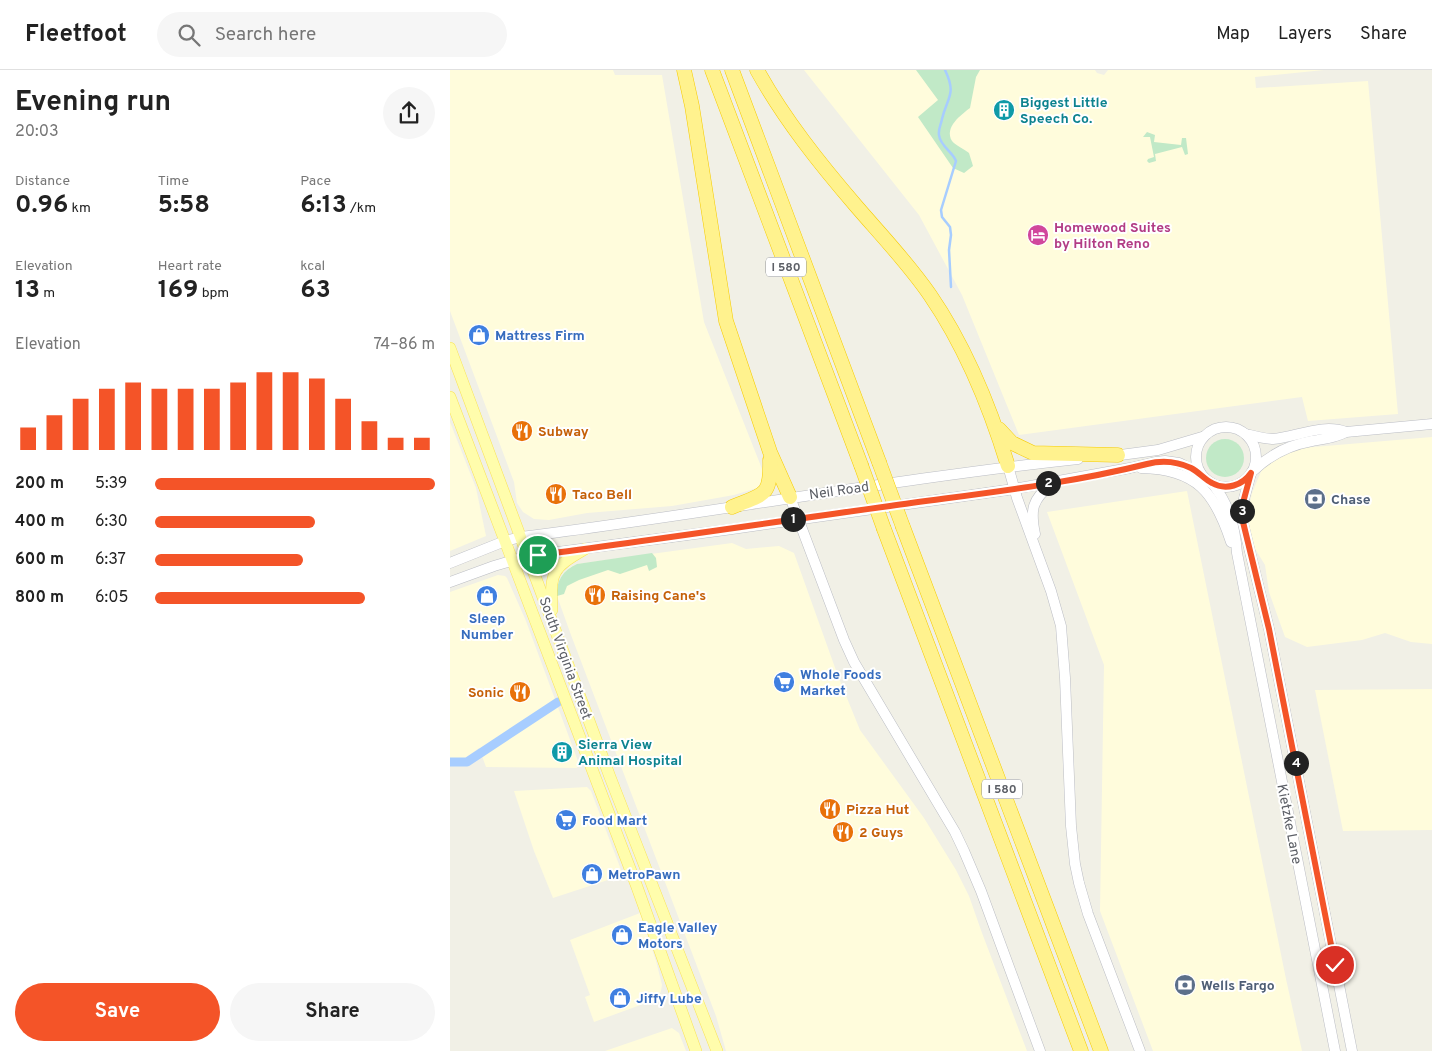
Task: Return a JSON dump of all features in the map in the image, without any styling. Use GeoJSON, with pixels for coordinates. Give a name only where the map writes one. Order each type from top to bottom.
{"type":"FeatureCollection","features":[{"type":"Feature","properties":{"kind":"highway"},"geometry":{"type":"LineString","coordinates":[[684,70],[692,106],[726,321],[770,452],[790,497]]}},
{"type":"Feature","properties":{"kind":"highway","name":"I 580"},"geometry":{"type":"LineString","coordinates":[[712,70],[1081,1051]]}},
{"type":"Feature","properties":{"kind":"highway","name":"I 580"},"geometry":{"type":"LineString","coordinates":[[732,70],[1100,1051]]}},
{"type":"Feature","properties":{"kind":"highway"},"geometry":{"type":"LineString","coordinates":[[756,70],[818,160],[909,267],[930,295],[962,348],[993,422],[1008,466]]}},
{"type":"Feature","properties":{"kind":"highway"},"geometry":{"type":"LineString","coordinates":[[993,422],[1012,443],[1034,453],[1118,455]]}},
{"type":"Feature","properties":{"kind":"highway"},"geometry":{"type":"LineString","coordinates":[[732,507],[757,497],[767,489],[771,478],[770,452]]}},
{"type":"Feature","properties":{"kind":"main road","name":"South Virginia Street"},"geometry":{"type":"LineString","coordinates":[[450,348],[636,845],[717,1051]]}},
{"type":"Feature","properties":{"kind":"main road","name":"South Virginia Street"},"geometry":{"type":"LineString","coordinates":[[450,397],[634,880],[696,1051]]}},
{"type":"Feature","properties":{"kind":"main road"},"geometry":{"type":"LineString","coordinates":[[1346,432],[1335,429],[1305,432],[1271,439],[1246,434],[1238,429],[1219,427],[1202,437],[1196,450],[1196,461],[1205,479],[1222,487],[1233,486],[1242,483],[1269,457],[1282,449],[1301,443],[1335,437],[1346,432],[1432,424]]}},
{"type":"Feature","properties":{"kind":"main road"},"geometry":{"type":"LineString","coordinates":[[1246,434],[1255,450],[1256,460],[1252,472]]}},
{"type":"Feature","properties":{"kind":"main road","name":"Neil Road"},"geometry":{"type":"LineString","coordinates":[[450,563],[504,541],[521,537],[611,526],[790,497],[1008,466],[1158,450],[1202,437]]}},
{"type":"Feature","properties":{"kind":"main road","name":"Neil Road"},"geometry":{"type":"LineString","coordinates":[[450,582],[528,556],[1014,488],[1164,461],[1179,463],[1201,474]]}},
{"type":"Feature","properties":{"kind":"main road"},"geometry":{"type":"LineString","coordinates":[[1008,466],[1056,609],[1063,643],[1071,826],[1075,864],[1088,914],[1140,1051]]}},
{"type":"Feature","properties":{"kind":"main road"},"geometry":{"type":"LineString","coordinates":[[1130,468],[1163,470],[1182,475],[1202,488],[1217,505],[1237,553]]}},
{"type":"Feature","properties":{"kind":"main road","name":"Kietzke Lane"},"geometry":{"type":"LineString","coordinates":[[1252,472],[1244,499],[1243,522],[1269,629],[1352,1051]]}},
{"type":"Feature","properties":{"kind":"main road"},"geometry":{"type":"LineString","coordinates":[[1041,564],[1032,514],[1040,492],[1054,482]]}},
{"type":"Feature","properties":{"kind":"main road","name":"Kietzke Lane"},"geometry":{"type":"LineString","coordinates":[[1213,484],[1230,512],[1234,528],[1237,553],[1335,1051]]}},
{"type":"Feature","properties":{"kind":"main road"},"geometry":{"type":"LineString","coordinates":[[790,497],[854,662],[955,832],[973,870],[1040,1051]]}},
{"type":"Feature","properties":{"kind":"main road"},"geometry":{"type":"LineString","coordinates":[[552,622],[550,585],[552,576],[561,564],[585,549]]}},
{"type":"Feature","properties":{"kind":"shaded area"},"geometry":{"type":"Polygon","coordinates":[[[450,70],[613,70],[615,75],[662,75],[704,322],[764,474],[762,482],[757,488],[734,495],[672,506],[587,513],[549,520],[534,519],[523,512],[517,503],[514,482],[450,311],[450,70]]]}},
{"type":"Feature","properties":{"kind":"shaded area"},"geometry":{"type":"Polygon","coordinates":[[[804,70],[1095,70],[1097,73],[1104,75],[1108,70],[1324,70],[1255,77],[1256,88],[1368,81],[1398,414],[1308,421],[1302,397],[1019,435],[962,295],[919,215],[804,70]]]}},
{"type":"Feature","properties":{"kind":"shaded area"},"geometry":{"type":"Polygon","coordinates":[[[450,422],[476,488],[486,536],[450,551],[450,422]]]}},
{"type":"Feature","properties":{"kind":"shaded area"},"geometry":{"type":"Polygon","coordinates":[[[1432,437],[1432,644],[1411,642],[1385,633],[1362,640],[1307,647],[1285,637],[1269,592],[1265,565],[1254,547],[1247,516],[1252,493],[1263,467],[1290,449],[1432,437]]]}},
{"type":"Feature","properties":{"kind":"shaded area"},"geometry":{"type":"Polygon","coordinates":[[[1187,491],[1302,1051],[1153,1051],[1100,911],[1104,665],[1047,512],[1187,491]]]}},
{"type":"Feature","properties":{"kind":"shaded area"},"geometry":{"type":"Polygon","coordinates":[[[732,543],[746,549],[779,546],[794,553],[838,676],[860,730],[924,818],[956,870],[969,896],[1027,1051],[726,1051],[716,1016],[571,635],[557,596],[557,589],[563,574],[570,567],[577,564],[732,543]]]}},
{"type":"Feature","properties":{"kind":"shaded area"},"geometry":{"type":"Polygon","coordinates":[[[498,575],[507,578],[526,621],[579,764],[577,768],[486,767],[479,748],[465,758],[450,758],[450,592],[498,575]]]}},
{"type":"Feature","properties":{"kind":"shaded area"},"geometry":{"type":"Polygon","coordinates":[[[1432,689],[1432,830],[1343,831],[1315,690],[1432,689]]]}},
{"type":"Feature","properties":{"kind":"shaded area"},"geometry":{"type":"Polygon","coordinates":[[[587,787],[591,791],[623,875],[553,898],[534,851],[514,791],[587,787]]]}},
{"type":"Feature","properties":{"kind":"shaded area"},"geometry":{"type":"Polygon","coordinates":[[[640,913],[662,985],[659,996],[654,1000],[594,1022],[585,997],[590,995],[570,940],[640,913]]]}},
{"type":"Feature","properties":{"kind":"shaded area"},"geometry":{"type":"Polygon","coordinates":[[[672,1028],[679,1033],[686,1051],[605,1051],[672,1028]]]}},
{"type":"Feature","properties":{"kind":"green space"},"geometry":{"type":"Polygon","coordinates":[[[916,70],[980,70],[976,77],[970,108],[955,122],[950,131],[952,141],[969,153],[973,166],[964,173],[953,168],[918,117],[938,100],[916,70]]]}},
{"type":"Feature","properties":{"kind":"green space"},"geometry":{"type":"Polygon","coordinates":[[[1147,132],[1155,135],[1154,142],[1181,145],[1182,138],[1186,138],[1188,154],[1185,155],[1182,147],[1155,154],[1156,161],[1149,163],[1148,159],[1154,157],[1150,137],[1143,137],[1147,132]]]}},
{"type":"Feature","properties":{"kind":"green space"},"geometry":{"type":"Polygon","coordinates":[[[1225,439],[1239,444],[1244,458],[1239,472],[1225,477],[1211,472],[1206,458],[1211,444],[1225,439]]]}},
{"type":"Feature","properties":{"kind":"green space"},"geometry":{"type":"Polygon","coordinates":[[[652,553],[656,558],[657,567],[649,571],[647,565],[620,574],[608,570],[567,586],[564,594],[557,596],[561,577],[568,569],[577,564],[652,553]]]}},
{"type":"Feature","properties":{"kind":"waterway"},"geometry":{"type":"LineString","coordinates":[[945,70],[949,78],[951,91],[939,129],[939,135],[956,161],[941,210],[942,217],[950,227],[951,287]]}},
{"type":"Feature","properties":{"kind":"waterway"},"geometry":{"type":"LineString","coordinates":[[450,762],[467,762],[558,702]]}},
{"type":"Feature","properties":{"kind":"place","name":"Biggest Little Speech Co."},"geometry":{"type":"Point","coordinates":[1004,110]}},
{"type":"Feature","properties":{"kind":"place","name":"Homewood Suites by Hilton Reno"},"geometry":{"type":"Point","coordinates":[1038,235]}},
{"type":"Feature","properties":{"kind":"place","name":"Mattress Firm"},"geometry":{"type":"Point","coordinates":[479,335]}},
{"type":"Feature","properties":{"kind":"place","name":"Subway"},"geometry":{"type":"Point","coordinates":[522,431]}},
{"type":"Feature","properties":{"kind":"place","name":"Taco Bell"},"geometry":{"type":"Point","coordinates":[556,494]}},
{"type":"Feature","properties":{"kind":"place","name":"Chase"},"geometry":{"type":"Point","coordinates":[1315,499]}},
{"type":"Feature","properties":{"kind":"place","name":"Raising Cane's"},"geometry":{"type":"Point","coordinates":[595,595]}},
{"type":"Feature","properties":{"kind":"place","name":"Sleep Number"},"geometry":{"type":"Point","coordinates":[487,596]}},
{"type":"Feature","properties":{"kind":"place","name":"Whole Foods Market"},"geometry":{"type":"Point","coordinates":[784,682]}},
{"type":"Feature","properties":{"kind":"place","name":"Sonic"},"geometry":{"type":"Point","coordinates":[520,692]}},
{"type":"Feature","properties":{"kind":"place","name":"Sierra View Animal Hospital"},"geometry":{"type":"Point","coordinates":[562,752]}},
{"type":"Feature","properties":{"kind":"place","name":"Pizza Hut"},"geometry":{"type":"Point","coordinates":[830,809]}},
{"type":"Feature","properties":{"kind":"place","name":"Food Mart"},"geometry":{"type":"Point","coordinates":[566,820]}},
{"type":"Feature","properties":{"kind":"place","name":"2 Guys"},"geometry":{"type":"Point","coordinates":[843,832]}},
{"type":"Feature","properties":{"kind":"place","name":"MetroPawn"},"geometry":{"type":"Point","coordinates":[592,874]}},
{"type":"Feature","properties":{"kind":"place","name":"Eagle Valley Motors"},"geometry":{"type":"Point","coordinates":[622,935]}},
{"type":"Feature","properties":{"kind":"place","name":"Wells Fargo"},"geometry":{"type":"Point","coordinates":[1185,985]}},
{"type":"Feature","properties":{"kind":"place","name":"Jiffy Lube"},"geometry":{"type":"Point","coordinates":[620,998]}},
{"type":"Feature","properties":{"kind":"route"},"geometry":{"type":"LineString","coordinates":[[538,555],[1014,488],[1164,461],[1190,467],[1205,479],[1222,487],[1242,483],[1251,473],[1242,506],[1243,522],[1269,629],[1335,965]]}}]}
